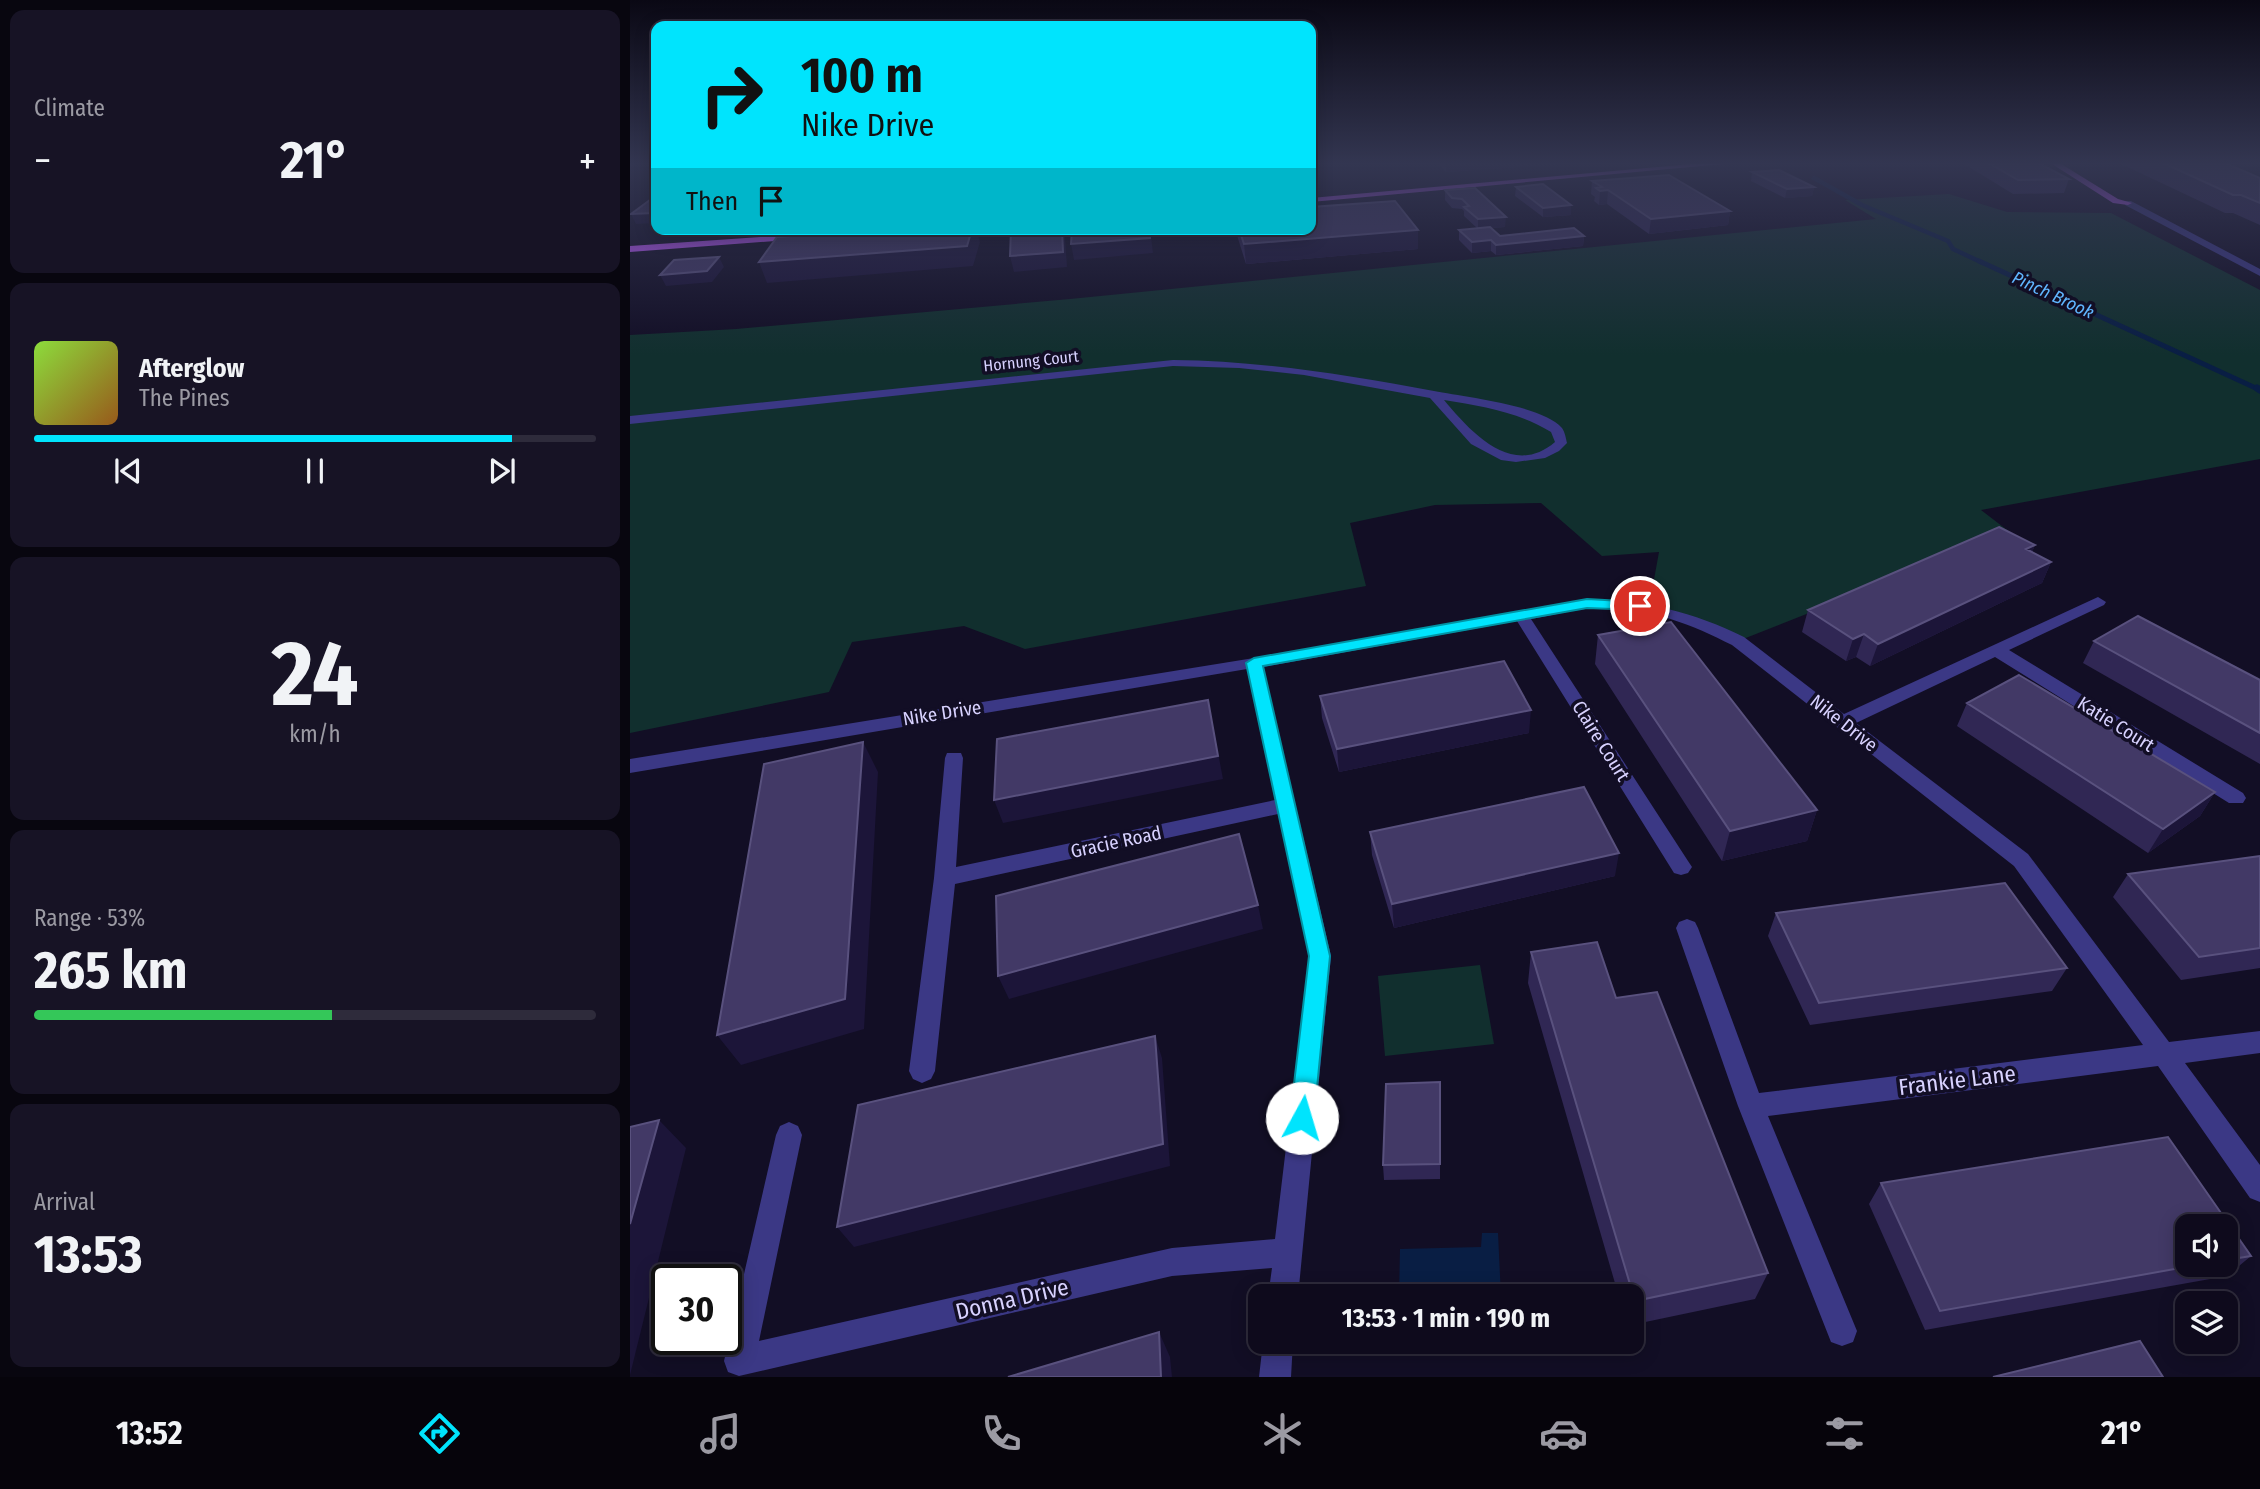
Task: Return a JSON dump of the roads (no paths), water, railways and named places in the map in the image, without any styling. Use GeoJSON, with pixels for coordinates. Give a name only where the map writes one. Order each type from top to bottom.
{"type":"FeatureCollection","features":[{"type":"Feature","properties":{"kind":"main road"},"geometry":{"type":"LineString","coordinates":[[630,242],[769,235]]}},
{"type":"Feature","properties":{"kind":"main road"},"geometry":{"type":"LineString","coordinates":[[630,248],[785,235]]}},
{"type":"Feature","properties":{"kind":"street"},"geometry":{"type":"LineString","coordinates":[[2172,226],[2260,272]]}},
{"type":"Feature","properties":{"kind":"street","name":"Hornung Court"},"geometry":{"type":"LineString","coordinates":[[630,420],[1174,363],[1245,363],[1299,369],[1486,404],[1524,414],[1557,430],[1562,443],[1555,450],[1528,458],[1497,456],[1471,438],[1434,395]]}},
{"type":"Feature","properties":{"kind":"street"},"geometry":{"type":"LineString","coordinates":[[1843,722],[2098,602]]}},
{"type":"Feature","properties":{"kind":"street","name":"Nike Drive"},"geometry":{"type":"LineString","coordinates":[[630,766],[1254,663],[1587,604],[1640,606],[1684,617],[1738,642],[2021,860],[2034,873],[2260,1188]]}},
{"type":"Feature","properties":{"kind":"street","name":"Claire Court"},"geometry":{"type":"LineString","coordinates":[[1521,615],[1681,867]]}},
{"type":"Feature","properties":{"kind":"street","name":"Katie Court"},"geometry":{"type":"LineString","coordinates":[[1996,650],[2236,798]]}},
{"type":"Feature","properties":{"kind":"street"},"geometry":{"type":"LineString","coordinates":[[1254,663],[1320,956],[1284,1284]]}},
{"type":"Feature","properties":{"kind":"street"},"geometry":{"type":"LineString","coordinates":[[922,1071],[945,878],[954,758]]}},
{"type":"Feature","properties":{"kind":"street","name":"Gracie Road"},"geometry":{"type":"LineString","coordinates":[[945,878],[1286,805]]}},
{"type":"Feature","properties":{"kind":"street"},"geometry":{"type":"LineString","coordinates":[[1687,928],[1751,1106],[1842,1331]]}},
{"type":"Feature","properties":{"kind":"street","name":"Frankie Lane"},"geometry":{"type":"LineString","coordinates":[[1751,1106],[2260,1042]]}},
{"type":"Feature","properties":{"kind":"street","name":"Donna Drive"},"geometry":{"type":"LineString","coordinates":[[789,1135],[737,1369],[1172,1262],[1288,1252]]}},
{"type":"Feature","properties":{"kind":"street"},"geometry":{"type":"LineString","coordinates":[[1275,1377],[1277,1354]]}},
{"type":"Feature","properties":{"kind":"water"},"geometry":{"type":"Polygon","coordinates":[[[1482,1233],[1498,1233],[1500,1284],[1399,1284],[1400,1249],[1481,1247],[1482,1233]]]}},
{"type":"Feature","properties":{"kind":"waterway","name":"Pinch Brook"},"geometry":{"type":"LineString","coordinates":[[1913,226],[1948,241],[1953,249],[1983,263]]}},
{"type":"Feature","properties":{"kind":"waterway","name":"Pinch Brook"},"geometry":{"type":"LineString","coordinates":[[1979,261],[2260,390],[2257,388]]}}]}
